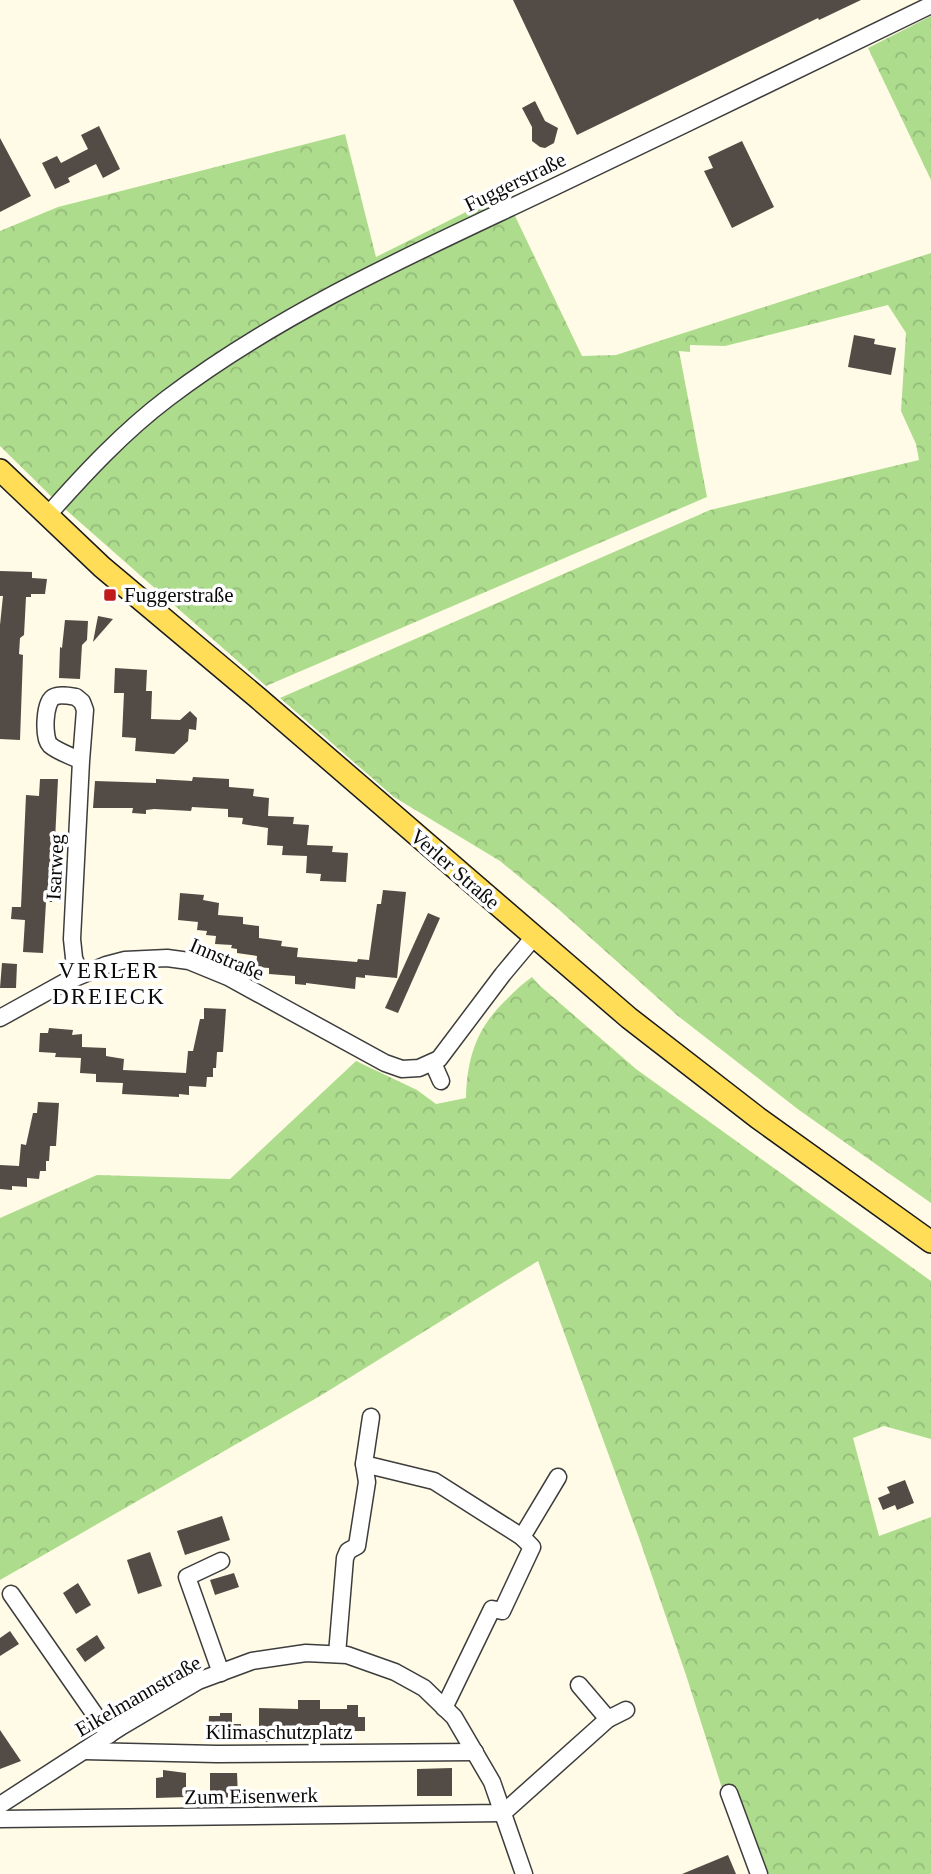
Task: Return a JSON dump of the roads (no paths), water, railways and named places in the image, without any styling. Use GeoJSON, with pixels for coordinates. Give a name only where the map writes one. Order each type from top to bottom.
{"type":"FeatureCollection","features":[{"type":"Feature","properties":{"kind":"main road","name":"Verler Straße"},"geometry":{"type":"LineString","coordinates":[[0,470],[111,575],[258,698],[592,988],[715,1086],[931,1242]]}},
{"type":"Feature","properties":{"kind":"street","name":"Fuggerstraße"},"geometry":{"type":"LineString","coordinates":[[47,516],[106,453],[167,398],[298,313],[441,241],[931,5]]}},
{"type":"Feature","properties":{"kind":"street","name":"Isarweg"},"geometry":{"type":"LineString","coordinates":[[80,974],[74,958],[72,939],[81,761]]}},
{"type":"Feature","properties":{"kind":"street"},"geometry":{"type":"LineString","coordinates":[[442,1081],[433,1063],[446,1051],[534,937]]}},
{"type":"Feature","properties":{"kind":"street","name":"Innstraße"},"geometry":{"type":"LineString","coordinates":[[0,1018],[80,974],[125,960],[167,958],[189,961],[228,977],[385,1063],[402,1069],[433,1063]]}},
{"type":"Feature","properties":{"kind":"street"},"geometry":{"type":"LineString","coordinates":[[337,1654],[345,1558],[348,1551],[357,1546],[367,1482],[364,1464],[371,1417]]}},
{"type":"Feature","properties":{"kind":"street"},"geometry":{"type":"LineString","coordinates":[[364,1464],[435,1481],[522,1537],[531,1547],[502,1611],[492,1609],[444,1707]]}},
{"type":"Feature","properties":{"kind":"street"},"geometry":{"type":"LineString","coordinates":[[522,1537],[558,1477]]}},
{"type":"Feature","properties":{"kind":"street"},"geometry":{"type":"LineString","coordinates":[[221,1561],[187,1577],[221,1673]]}},
{"type":"Feature","properties":{"kind":"street"},"geometry":{"type":"LineString","coordinates":[[11,1594],[109,1735]]}},
{"type":"Feature","properties":{"kind":"street","name":"Eikelmannstraße"},"geometry":{"type":"LineString","coordinates":[[0,1805],[198,1681],[252,1661],[306,1653],[347,1655],[395,1672],[424,1688],[454,1717],[492,1782],[524,1874]]}},
{"type":"Feature","properties":{"kind":"street"},"geometry":{"type":"LineString","coordinates":[[579,1685],[608,1719]]}},
{"type":"Feature","properties":{"kind":"street"},"geometry":{"type":"LineString","coordinates":[[503,1812],[608,1719],[626,1710]]}},
{"type":"Feature","properties":{"kind":"street","name":"Klimaschutzplatz"},"geometry":{"type":"LineString","coordinates":[[84,1751],[209,1754],[475,1752]]}},
{"type":"Feature","properties":{"kind":"street"},"geometry":{"type":"LineString","coordinates":[[729,1793],[759,1874]]}},
{"type":"Feature","properties":{"kind":"street","name":"Zum Eisenwerk"},"geometry":{"type":"LineString","coordinates":[[0,1819],[503,1812]]}},
{"type":"Feature","properties":{"kind":"place","name":"Fuggerstraße"},"geometry":{"type":"Point","coordinates":[110,595]}},
{"type":"Feature","properties":{"kind":"district","name":"VERLER DREIECK"},"geometry":{"type":"Point","coordinates":[109,983]}}]}
